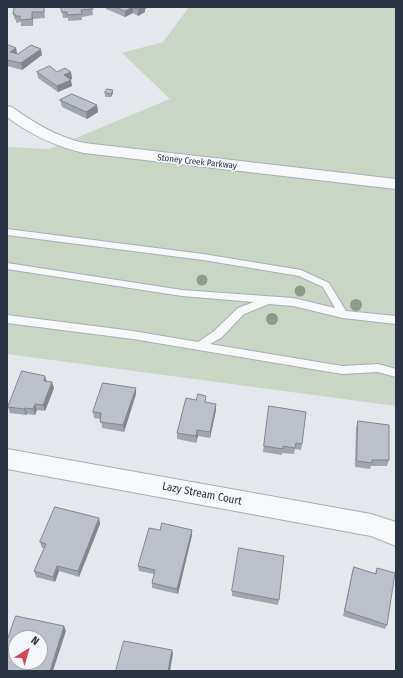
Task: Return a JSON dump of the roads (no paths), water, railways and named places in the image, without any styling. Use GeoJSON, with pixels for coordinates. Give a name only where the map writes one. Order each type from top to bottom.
{"type":"FeatureCollection","features":[{"type":"Feature","properties":{"kind":"street","name":"Stoney Creek Parkway"},"geometry":{"type":"LineString","coordinates":[[7,110],[30,128],[44,136],[84,148],[396,184]]}},
{"type":"Feature","properties":{"kind":"street","name":"Lazy Stream Court"},"geometry":{"type":"LineString","coordinates":[[7,459],[371,525],[396,534]]}},
{"type":"Feature","properties":{"kind":"lane"},"geometry":{"type":"LineString","coordinates":[[7,232],[203,257],[301,273],[326,285],[343,314]]}},
{"type":"Feature","properties":{"kind":"lane"},"geometry":{"type":"LineString","coordinates":[[7,266],[182,293],[293,302],[343,314],[396,320]]}},
{"type":"Feature","properties":{"kind":"lane"},"geometry":{"type":"LineString","coordinates":[[199,346],[217,335],[241,311],[269,301]]}},
{"type":"Feature","properties":{"kind":"lane"},"geometry":{"type":"LineString","coordinates":[[7,318],[133,335],[342,370],[378,368],[396,373]]}}]}
